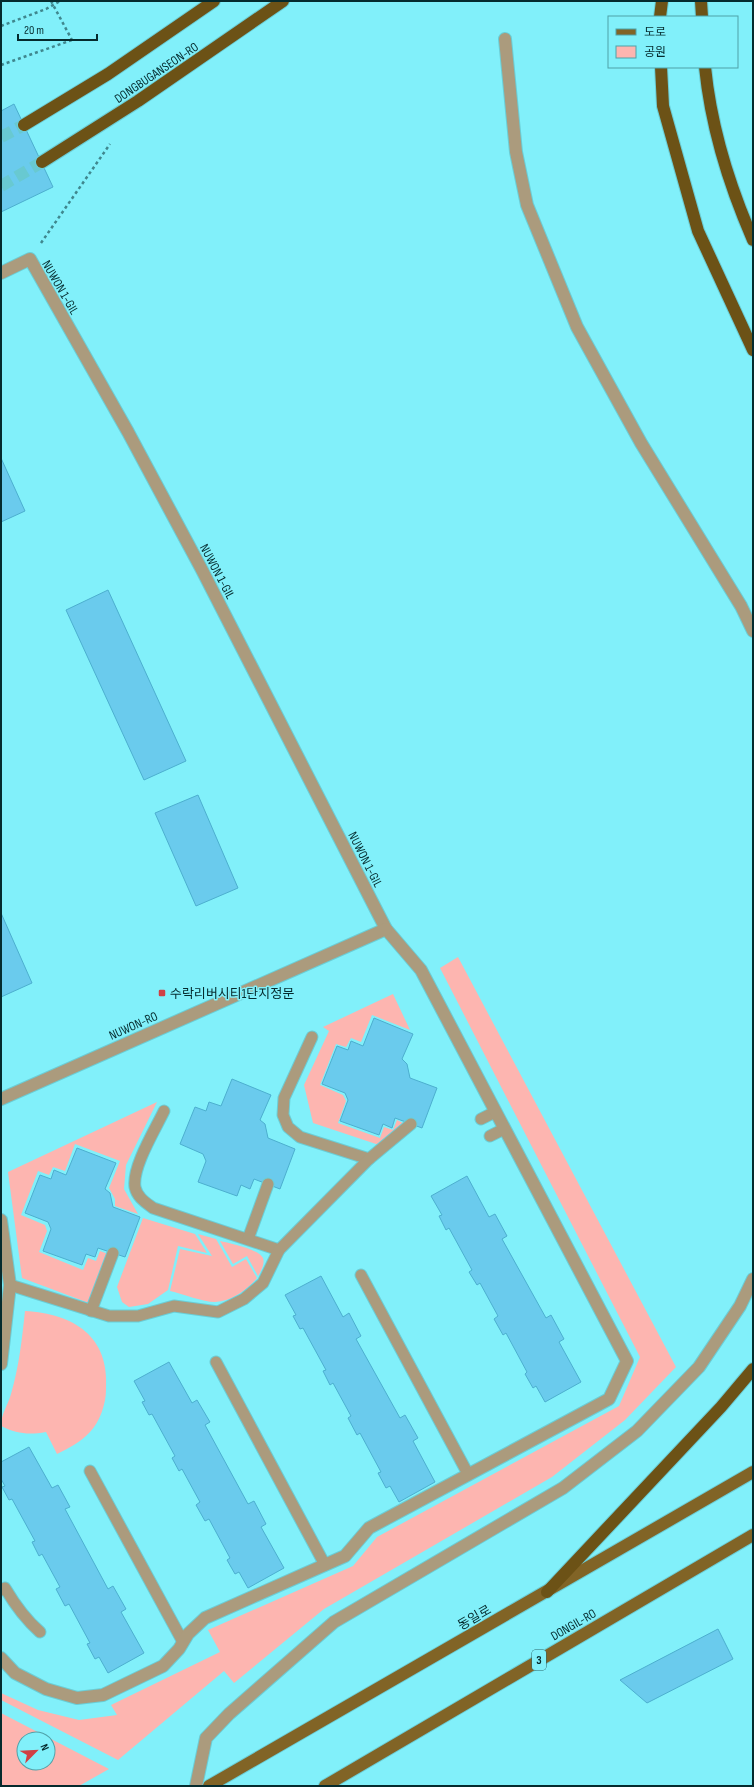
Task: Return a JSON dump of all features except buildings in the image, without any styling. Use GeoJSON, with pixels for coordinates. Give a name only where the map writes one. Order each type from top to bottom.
{"type":"FeatureCollection","features":[{"type":"Feature","properties":{"kind":"highway","name":"DONGBUGANSEON-RO"},"geometry":{"type":"LineString","coordinates":[[24,125],[108,74],[214,1]]}},
{"type":"Feature","properties":{"kind":"highway","name":"DONGBUGANSEON-RO"},"geometry":{"type":"LineString","coordinates":[[42,162],[138,101],[283,1]]}},
{"type":"Feature","properties":{"kind":"highway"},"geometry":{"type":"LineString","coordinates":[[660,16],[662,1]]}},
{"type":"Feature","properties":{"kind":"highway"},"geometry":{"type":"LineString","coordinates":[[701,1],[702,16]]}},
{"type":"Feature","properties":{"kind":"highway"},"geometry":{"type":"LineString","coordinates":[[661,68],[663,106],[698,231],[753,350]]}},
{"type":"Feature","properties":{"kind":"highway"},"geometry":{"type":"LineString","coordinates":[[705,68],[707,85],[724,163],[737,202],[753,240]]}},
{"type":"Feature","properties":{"kind":"highway"},"geometry":{"type":"LineString","coordinates":[[547,1592],[721,1407],[753,1369]]}},
{"type":"Feature","properties":{"kind":"main road","name":"동일로"},"geometry":{"type":"LineString","coordinates":[[209,1786],[753,1472]]}},
{"type":"Feature","properties":{"kind":"main road","name":"DONGIL-RO"},"geometry":{"type":"LineString","coordinates":[[325,1786],[753,1535]]}},
{"type":"Feature","properties":{"kind":"street"},"geometry":{"type":"LineString","coordinates":[[505,39],[516,152],[527,205],[577,327],[641,443],[741,606],[753,631]]}},
{"type":"Feature","properties":{"kind":"street","name":"NUWON 1-GIL"},"geometry":{"type":"LineString","coordinates":[[1,273],[30,259],[128,432],[202,570],[386,929],[420,970],[627,1361],[609,1399],[468,1474]]}},
{"type":"Feature","properties":{"kind":"street","name":"NUWON-RO"},"geometry":{"type":"LineString","coordinates":[[1,1099],[386,929]]}},
{"type":"Feature","properties":{"kind":"street"},"geometry":{"type":"LineString","coordinates":[[1,1220],[10,1285],[3,1333],[1,1364]]}},
{"type":"Feature","properties":{"kind":"street"},"geometry":{"type":"LineString","coordinates":[[196,1786],[206,1738],[228,1714],[334,1622],[563,1488],[637,1431],[699,1367],[740,1306],[753,1279]]}},
{"type":"Feature","properties":{"kind":"street"},"geometry":{"type":"LineString","coordinates":[[1,1658],[15,1673],[46,1689],[77,1698],[103,1695],[163,1666],[179,1649],[188,1634],[205,1618],[345,1556],[369,1528],[468,1474]]}},
{"type":"Feature","properties":{"kind":"lane"},"geometry":{"type":"LineString","coordinates":[[312,1036],[284,1098],[283,1115],[288,1127],[300,1136],[369,1159]]}},
{"type":"Feature","properties":{"kind":"lane"},"geometry":{"type":"LineString","coordinates":[[164,1111],[136,1170],[135,1187],[141,1199],[153,1208],[279,1250]]}},
{"type":"Feature","properties":{"kind":"lane"},"geometry":{"type":"LineString","coordinates":[[481,1119],[495,1112]]}},
{"type":"Feature","properties":{"kind":"lane"},"geometry":{"type":"LineString","coordinates":[[10,1285],[109,1316],[138,1316],[174,1306],[218,1312],[244,1299],[263,1283],[279,1250],[369,1159],[411,1124]]}},
{"type":"Feature","properties":{"kind":"lane"},"geometry":{"type":"LineString","coordinates":[[490,1136],[504,1129]]}},
{"type":"Feature","properties":{"kind":"lane"},"geometry":{"type":"LineString","coordinates":[[248,1239],[268,1184]]}},
{"type":"Feature","properties":{"kind":"lane"},"geometry":{"type":"LineString","coordinates":[[91,1311],[113,1253]]}},
{"type":"Feature","properties":{"kind":"lane"},"geometry":{"type":"LineString","coordinates":[[362,1275],[468,1474]]}},
{"type":"Feature","properties":{"kind":"lane"},"geometry":{"type":"LineString","coordinates":[[216,1362],[325,1565]]}},
{"type":"Feature","properties":{"kind":"lane"},"geometry":{"type":"LineString","coordinates":[[90,1471],[183,1642]]}},
{"type":"Feature","properties":{"kind":"lane"},"geometry":{"type":"LineString","coordinates":[[1,1590],[5,1588],[19,1610],[40,1632]]}},
{"type":"Feature","properties":{"kind":"path"},"geometry":{"type":"LineString","coordinates":[[1,65],[72,40],[51,1]]}},
{"type":"Feature","properties":{"kind":"path"},"geometry":{"type":"LineString","coordinates":[[1,26],[46,9],[60,1]]}},
{"type":"Feature","properties":{"kind":"path"},"geometry":{"type":"LineString","coordinates":[[30,259],[114,138]]}},
{"type":"Feature","properties":{"kind":"green space"},"geometry":{"type":"Polygon","coordinates":[[[458,957],[676,1367],[625,1420],[552,1477],[324,1609],[234,1683],[224,1671],[118,1760],[1,1700],[1,1693],[38,1710],[79,1720],[117,1715],[111,1705],[220,1652],[208,1630],[353,1566],[377,1537],[619,1406],[640,1357],[440,968],[458,957]]]}},
{"type":"Feature","properties":{"kind":"green space"},"geometry":{"type":"Polygon","coordinates":[[[393,994],[410,1030],[372,1015],[361,1042],[351,1038],[346,1047],[336,1044],[320,1085],[343,1095],[346,1101],[338,1123],[380,1138],[384,1127],[393,1130],[397,1120],[405,1124],[379,1145],[313,1123],[304,1085],[329,1031],[323,1027],[393,994]]]}},
{"type":"Feature","properties":{"kind":"green space"},"geometry":{"type":"Polygon","coordinates":[[[157,1102],[126,1165],[124,1189],[138,1214],[115,1206],[115,1199],[109,1188],[120,1161],[75,1144],[65,1171],[53,1167],[49,1175],[38,1171],[21,1215],[45,1225],[47,1231],[39,1252],[83,1270],[88,1258],[96,1261],[100,1251],[108,1254],[89,1303],[22,1278],[8,1172],[157,1102]]]}},
{"type":"Feature","properties":{"kind":"green space"},"geometry":{"type":"Polygon","coordinates":[[[143,1218],[195,1234],[207,1253],[178,1246],[168,1290],[148,1304],[129,1307],[122,1302],[117,1287],[143,1218]]]}},
{"type":"Feature","properties":{"kind":"green space"},"geometry":{"type":"Polygon","coordinates":[[[198,1234],[216,1239],[232,1267],[246,1259],[257,1278],[249,1287],[239,1294],[227,1300],[215,1302],[205,1301],[170,1291],[180,1249],[212,1256],[198,1234]]]}},
{"type":"Feature","properties":{"kind":"green space"},"geometry":{"type":"Polygon","coordinates":[[[220,1241],[243,1247],[260,1255],[263,1258],[263,1263],[258,1276],[247,1256],[233,1264],[220,1241]]]}},
{"type":"Feature","properties":{"kind":"green space"},"geometry":{"type":"Polygon","coordinates":[[[25,1311],[59,1317],[73,1323],[85,1331],[95,1342],[102,1355],[106,1371],[105,1401],[97,1423],[83,1439],[57,1454],[46,1432],[23,1433],[12,1431],[1,1426],[2,1417],[11,1394],[16,1374],[25,1311]]]}},
{"type":"Feature","properties":{"kind":"green space"},"geometry":{"type":"Polygon","coordinates":[[[1,1713],[36,1731],[16,1731],[16,1771],[56,1771],[56,1742],[109,1769],[79,1786],[1,1786],[1,1713]]]}},
{"type":"Feature","properties":{"kind":"tunnel"},"geometry":{"type":"LineString","coordinates":[[1,137],[24,125]]}},
{"type":"Feature","properties":{"kind":"tunnel"},"geometry":{"type":"LineString","coordinates":[[1,186],[42,162]]}},
{"type":"Feature","properties":{"kind":"place","name":"수락리버시티1단지정문"},"geometry":{"type":"Point","coordinates":[162,993]}}]}
